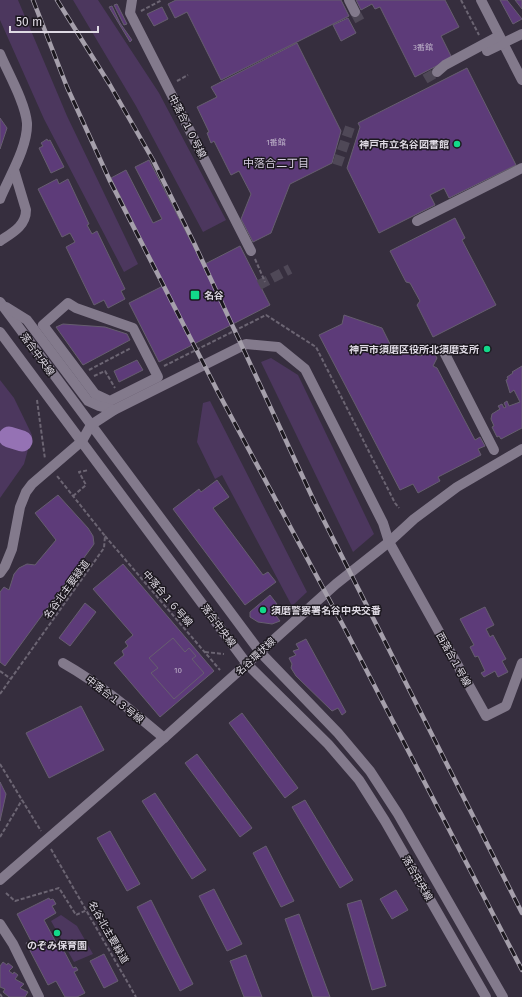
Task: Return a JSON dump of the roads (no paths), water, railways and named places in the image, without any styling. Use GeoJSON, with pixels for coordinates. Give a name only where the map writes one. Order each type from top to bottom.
{"type":"FeatureCollection","features":[{"type":"Feature","properties":{"kind":"street","name":"中落合１０号線"},"geometry":{"type":"LineString","coordinates":[[132,0],[130,12],[251,251]]}},
{"type":"Feature","properties":{"kind":"street"},"geometry":{"type":"LineString","coordinates":[[349,0],[355,12]]}},
{"type":"Feature","properties":{"kind":"street"},"geometry":{"type":"LineString","coordinates":[[481,0],[522,80]]}},
{"type":"Feature","properties":{"kind":"street"},"geometry":{"type":"LineString","coordinates":[[487,51],[522,34]]}},
{"type":"Feature","properties":{"kind":"street"},"geometry":{"type":"LineString","coordinates":[[437,72],[445,65],[500,36]]}},
{"type":"Feature","properties":{"kind":"street"},"geometry":{"type":"LineString","coordinates":[[0,54],[22,106],[27,122],[26,135],[14,170],[8,177],[0,199]]}},
{"type":"Feature","properties":{"kind":"street"},"geometry":{"type":"LineString","coordinates":[[417,221],[522,168]]}},
{"type":"Feature","properties":{"kind":"street"},"geometry":{"type":"LineString","coordinates":[[0,241],[22,224],[26,216],[26,210],[14,170]]}},
{"type":"Feature","properties":{"kind":"street"},"geometry":{"type":"LineString","coordinates":[[1,303],[27,320],[88,400],[99,406],[114,410]]}},
{"type":"Feature","properties":{"kind":"street","name":"落合中央線"},"geometry":{"type":"LineString","coordinates":[[1,303],[260,652],[338,733],[370,771],[398,814],[503,997]]}},
{"type":"Feature","properties":{"kind":"street"},"geometry":{"type":"LineString","coordinates":[[68,303],[76,308],[133,328],[145,342],[158,377],[110,402],[95,394],[43,325],[68,303]]}},
{"type":"Feature","properties":{"kind":"street","name":"落合中央線"},"geometry":{"type":"LineString","coordinates":[[0,332],[247,664],[328,744],[359,780],[385,821],[486,997]]}},
{"type":"Feature","properties":{"kind":"street"},"geometry":{"type":"LineString","coordinates":[[0,573],[5,566],[12,549],[20,507],[26,492],[32,484],[82,441],[91,425],[114,410],[246,344],[278,347],[305,369],[383,523],[385,545]]}},
{"type":"Feature","properties":{"kind":"street"},"geometry":{"type":"LineString","coordinates":[[444,352],[494,450]]}},
{"type":"Feature","properties":{"kind":"street","name":"名谷環状線"},"geometry":{"type":"LineString","coordinates":[[0,880],[164,738],[298,617],[414,519],[444,496],[522,449]]}},
{"type":"Feature","properties":{"kind":"street","name":"西落合１号線"},"geometry":{"type":"LineString","coordinates":[[385,545],[486,716],[506,706],[522,662]]}},
{"type":"Feature","properties":{"kind":"street","name":"中落合１３号線"},"geometry":{"type":"LineString","coordinates":[[63,662],[87,676],[110,693],[164,738]]}},
{"type":"Feature","properties":{"kind":"street"},"geometry":{"type":"LineString","coordinates":[[0,924],[13,944],[39,997]]}},
{"type":"Feature","properties":{"kind":"waterway"},"geometry":{"type":"LineString","coordinates":[[9,437],[22,441]]}},
{"type":"Feature","properties":{"kind":"tunnel"},"geometry":{"type":"LineString","coordinates":[[355,12],[361,23]]}},
{"type":"Feature","properties":{"kind":"tunnel"},"geometry":{"type":"LineString","coordinates":[[425,79],[437,72]]}},
{"type":"Feature","properties":{"kind":"tunnel"},"geometry":{"type":"LineString","coordinates":[[337,165],[350,127]]}},
{"type":"Feature","properties":{"kind":"tunnel"},"geometry":{"type":"LineString","coordinates":[[259,285],[290,269]]}},
{"type":"Feature","properties":{"kind":"railway"},"geometry":{"type":"LineString","coordinates":[[33,0],[67,87],[110,181],[218,392],[345,629],[522,970]]}},
{"type":"Feature","properties":{"kind":"railway"},"geometry":{"type":"LineString","coordinates":[[57,0],[110,85],[153,160],[195,245],[314,501],[522,913]]}},
{"type":"Feature","properties":{"kind":"place","name":"神戸市立名谷図書館"},"geometry":{"type":"Point","coordinates":[457,144]}},
{"type":"Feature","properties":{"kind":"place","name":"名谷"},"geometry":{"type":"Point","coordinates":[195,295]}},
{"type":"Feature","properties":{"kind":"place","name":"神戸市須磨区役所北須磨支所"},"geometry":{"type":"Point","coordinates":[487,349]}},
{"type":"Feature","properties":{"kind":"place","name":"須磨警察署名谷中央交番"},"geometry":{"type":"Point","coordinates":[263,610]}},
{"type":"Feature","properties":{"kind":"place","name":"のぞみ保育園"},"geometry":{"type":"Point","coordinates":[57,933]}},
{"type":"Feature","properties":{"kind":"district","name":"中落合二丁目"},"geometry":{"type":"Point","coordinates":[276,163]}}]}
